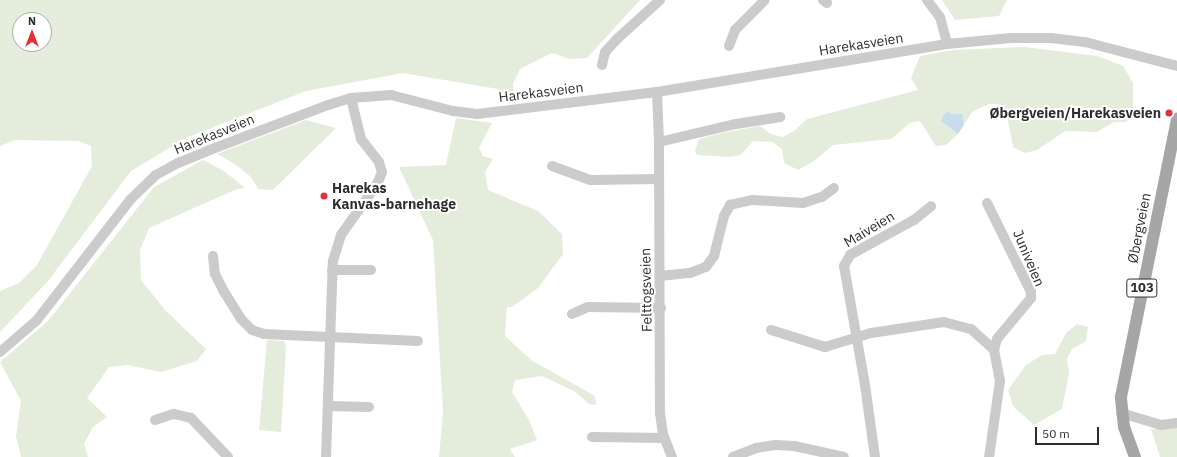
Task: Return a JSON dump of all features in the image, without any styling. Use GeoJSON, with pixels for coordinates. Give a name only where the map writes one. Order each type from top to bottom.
{"type":"FeatureCollection","features":[{"type":"Feature","properties":{"kind":"main road","name":"Øbergveien"},"geometry":{"type":"LineString","coordinates":[[1135,457],[1121,413],[1124,377],[1177,119]]}},
{"type":"Feature","properties":{"kind":"street"},"geometry":{"type":"LineString","coordinates":[[602,65],[609,48],[660,0]]}},
{"type":"Feature","properties":{"kind":"street"},"geometry":{"type":"LineString","coordinates":[[729,46],[735,30],[765,0]]}},
{"type":"Feature","properties":{"kind":"street"},"geometry":{"type":"LineString","coordinates":[[927,0],[940,18],[947,44]]}},
{"type":"Feature","properties":{"kind":"street","name":"Harekasveien"},"geometry":{"type":"LineString","coordinates":[[0,352],[37,320],[131,199],[156,175],[192,157],[328,105],[351,98],[391,95],[453,111],[477,114],[657,92],[947,44],[1011,38],[1051,38],[1122,50],[1177,66]]}},
{"type":"Feature","properties":{"kind":"street","name":"Felttogsveien"},"geometry":{"type":"LineString","coordinates":[[657,92],[661,308],[660,413],[664,438],[672,457]]}},
{"type":"Feature","properties":{"kind":"street"},"geometry":{"type":"LineString","coordinates":[[326,457],[332,270],[341,235],[377,184],[382,172],[379,162],[361,139],[351,98]]}},
{"type":"Feature","properties":{"kind":"street"},"geometry":{"type":"LineString","coordinates":[[659,142],[736,124],[780,117]]}},
{"type":"Feature","properties":{"kind":"street"},"geometry":{"type":"LineString","coordinates":[[552,166],[590,180],[659,179]]}},
{"type":"Feature","properties":{"kind":"street"},"geometry":{"type":"LineString","coordinates":[[660,276],[690,273],[706,267],[714,256],[724,216],[730,205],[752,200],[803,202],[822,197],[834,188]]}},
{"type":"Feature","properties":{"kind":"street","name":"Juniveien"},"geometry":{"type":"LineString","coordinates":[[987,203],[1031,292],[1028,302],[997,339],[994,350]]}},
{"type":"Feature","properties":{"kind":"street","name":"Maiveien"},"geometry":{"type":"LineString","coordinates":[[875,457],[869,405],[844,266],[846,260],[855,252],[914,220],[931,206]]}},
{"type":"Feature","properties":{"kind":"street"},"geometry":{"type":"LineString","coordinates":[[213,256],[215,274],[223,290],[241,320],[252,330],[264,334],[418,341]]}},
{"type":"Feature","properties":{"kind":"street"},"geometry":{"type":"LineString","coordinates":[[332,270],[371,270]]}},
{"type":"Feature","properties":{"kind":"street"},"geometry":{"type":"LineString","coordinates":[[572,314],[588,307],[661,308]]}},
{"type":"Feature","properties":{"kind":"street"},"geometry":{"type":"LineString","coordinates":[[771,330],[825,347],[856,337],[948,322],[971,329],[994,350],[1000,382],[989,457]]}},
{"type":"Feature","properties":{"kind":"street"},"geometry":{"type":"LineString","coordinates":[[328,406],[369,407]]}},
{"type":"Feature","properties":{"kind":"street"},"geometry":{"type":"LineString","coordinates":[[1121,413],[1161,425],[1177,423]]}},
{"type":"Feature","properties":{"kind":"street"},"geometry":{"type":"LineString","coordinates":[[155,420],[174,414],[191,418],[228,457]]}},
{"type":"Feature","properties":{"kind":"street"},"geometry":{"type":"LineString","coordinates":[[592,437],[664,438]]}},
{"type":"Feature","properties":{"kind":"street"},"geometry":{"type":"LineString","coordinates":[[733,457],[756,448],[775,445],[794,446],[844,457]]}},
{"type":"Feature","properties":{"kind":"green space"},"geometry":{"type":"Polygon","coordinates":[[[0,0],[640,0],[587,58],[569,59],[552,53],[520,69],[513,84],[514,94],[506,95],[498,89],[403,73],[306,91],[186,138],[131,171],[48,281],[0,332],[0,291],[19,283],[37,265],[92,166],[91,146],[78,141],[15,140],[0,146],[0,0]]]}},
{"type":"Feature","properties":{"kind":"green space"},"geometry":{"type":"Polygon","coordinates":[[[942,0],[1007,0],[999,16],[955,20],[942,0]]]}},
{"type":"Feature","properties":{"kind":"green space"},"geometry":{"type":"Polygon","coordinates":[[[1025,47],[1097,56],[1123,66],[1133,83],[1133,116],[1126,122],[1114,122],[1097,132],[1065,131],[1037,150],[1025,153],[1013,147],[1006,111],[1000,104],[989,104],[972,112],[964,125],[941,121],[958,134],[946,145],[936,146],[920,121],[910,123],[891,139],[833,145],[814,161],[798,170],[784,163],[782,149],[773,142],[753,141],[741,155],[729,157],[697,155],[695,151],[699,139],[760,126],[771,134],[783,137],[794,131],[807,119],[918,90],[911,78],[920,56],[952,50],[1025,47]]]}},
{"type":"Feature","properties":{"kind":"green space"},"geometry":{"type":"Polygon","coordinates":[[[456,118],[492,123],[479,148],[483,156],[493,159],[485,172],[488,190],[538,211],[562,234],[563,254],[538,288],[512,307],[507,307],[505,336],[531,360],[595,396],[596,405],[589,404],[574,391],[542,376],[515,380],[512,392],[529,420],[537,440],[510,449],[515,457],[439,457],[443,412],[433,240],[399,167],[446,165],[456,118]]]}},
{"type":"Feature","properties":{"kind":"green space"},"geometry":{"type":"Polygon","coordinates":[[[306,120],[336,128],[273,190],[258,189],[251,177],[235,164],[217,154],[306,120]]]}},
{"type":"Feature","properties":{"kind":"green space"},"geometry":{"type":"Polygon","coordinates":[[[203,160],[224,171],[245,188],[237,189],[149,228],[140,250],[141,280],[165,310],[206,349],[197,361],[161,372],[128,365],[109,367],[87,398],[107,417],[93,427],[84,444],[88,457],[21,457],[16,436],[21,401],[0,362],[48,321],[154,187],[203,160]]]}},
{"type":"Feature","properties":{"kind":"green space"},"geometry":{"type":"Polygon","coordinates":[[[1077,324],[1088,327],[1086,341],[1072,349],[1067,359],[1069,373],[1062,409],[1034,425],[1013,406],[1008,390],[1026,365],[1042,355],[1055,354],[1066,333],[1077,324]]]}},
{"type":"Feature","properties":{"kind":"green space"},"geometry":{"type":"Polygon","coordinates":[[[267,340],[284,341],[286,347],[281,432],[259,430],[267,340]]]}},
{"type":"Feature","properties":{"kind":"green space"},"geometry":{"type":"Polygon","coordinates":[[[1177,427],[1177,457],[1160,457],[1151,429],[1177,427]]]}},
{"type":"Feature","properties":{"kind":"water"},"geometry":{"type":"Polygon","coordinates":[[[948,111],[951,114],[962,114],[964,125],[958,134],[941,121],[943,116],[948,111]]]}},
{"type":"Feature","properties":{"kind":"place","name":"Øbergveien/Harekasveien"},"geometry":{"type":"Point","coordinates":[1169,113]}},
{"type":"Feature","properties":{"kind":"place","name":"Harekas Kanvas-barnehage"},"geometry":{"type":"Point","coordinates":[324,196]}}]}
